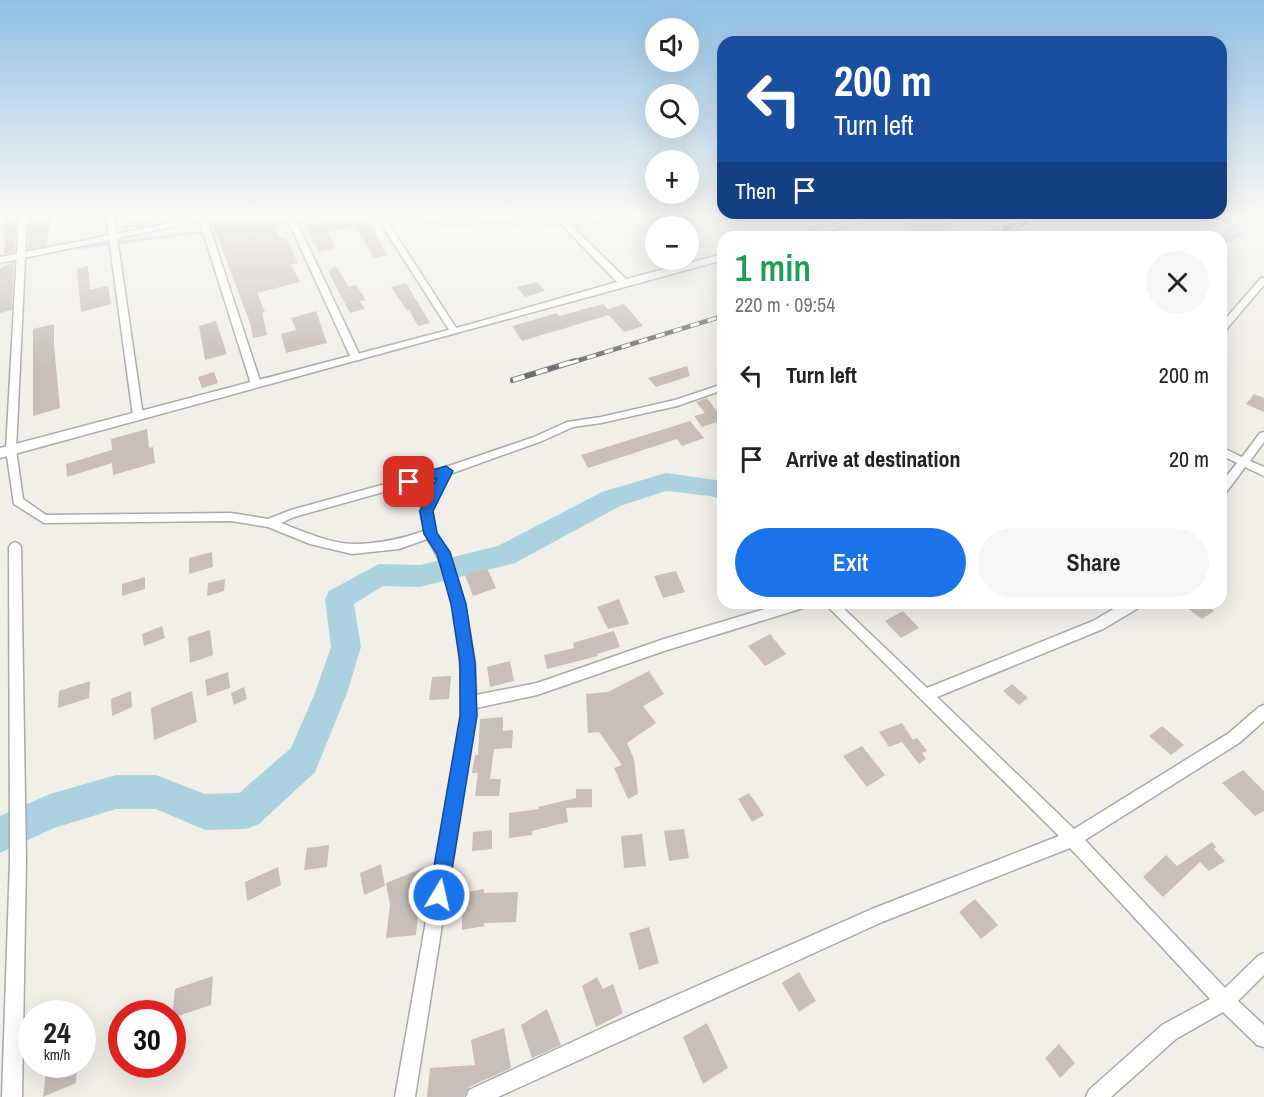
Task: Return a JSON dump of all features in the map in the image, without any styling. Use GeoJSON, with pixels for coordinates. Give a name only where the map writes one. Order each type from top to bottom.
{"type":"FeatureCollection","features":[{"type":"Feature","properties":{"kind":"street"},"geometry":{"type":"LineString","coordinates":[[20,267],[5,452],[18,501],[44,519],[231,518],[269,523],[310,539],[352,549],[399,544],[430,534]]}},
{"type":"Feature","properties":{"kind":"street"},"geometry":{"type":"LineString","coordinates":[[117,267],[138,416]]}},
{"type":"Feature","properties":{"kind":"street"},"geometry":{"type":"LineString","coordinates":[[219,267],[256,384]]}},
{"type":"Feature","properties":{"kind":"street"},"geometry":{"type":"LineString","coordinates":[[314,267],[356,358]]}},
{"type":"Feature","properties":{"kind":"street"},"geometry":{"type":"LineString","coordinates":[[413,267],[454,331]]}},
{"type":"Feature","properties":{"kind":"street"},"geometry":{"type":"LineString","coordinates":[[608,267],[624,283]]}},
{"type":"Feature","properties":{"kind":"street"},"geometry":{"type":"LineString","coordinates":[[5,452],[684,267]]}},
{"type":"Feature","properties":{"kind":"street"},"geometry":{"type":"LineString","coordinates":[[1227,322],[1264,280]]}},
{"type":"Feature","properties":{"kind":"street"},"geometry":{"type":"LineString","coordinates":[[269,523],[291,514],[446,471],[538,439],[571,424],[601,420],[677,403],[717,389]]}},
{"type":"Feature","properties":{"kind":"street"},"geometry":{"type":"LineString","coordinates":[[1227,482],[1264,435]]}},
{"type":"Feature","properties":{"kind":"street"},"geometry":{"type":"LineString","coordinates":[[1227,454],[1264,472]]}},
{"type":"Feature","properties":{"kind":"street"},"geometry":{"type":"LineString","coordinates":[[405,1097],[469,716],[468,663],[454,589],[443,552],[430,534],[426,511],[446,471]]}},
{"type":"Feature","properties":{"kind":"street"},"geometry":{"type":"LineString","coordinates":[[12,1097],[18,860],[15,548]]}},
{"type":"Feature","properties":{"kind":"street"},"geometry":{"type":"LineString","coordinates":[[468,703],[537,689],[664,645],[782,609]]}},
{"type":"Feature","properties":{"kind":"street"},"geometry":{"type":"LineString","coordinates":[[836,609],[1073,839],[1225,1001],[1264,1038]]}},
{"type":"Feature","properties":{"kind":"street"},"geometry":{"type":"LineString","coordinates":[[926,695],[1098,625],[1125,609]]}},
{"type":"Feature","properties":{"kind":"street"},"geometry":{"type":"LineString","coordinates":[[476,1097],[618,1030],[878,915],[1073,839],[1234,738],[1264,712]]}},
{"type":"Feature","properties":{"kind":"street"},"geometry":{"type":"LineString","coordinates":[[1096,1097],[1169,1032],[1225,1001],[1264,962]]}},
{"type":"Feature","properties":{"kind":"building"},"geometry":{"type":"Polygon","coordinates":[[[14,267],[12,310],[0,313],[0,268],[14,267]]]}},
{"type":"Feature","properties":{"kind":"building"},"geometry":{"type":"Polygon","coordinates":[[[88,267],[90,290],[108,286],[111,304],[81,312],[77,269],[88,267]]]}},
{"type":"Feature","properties":{"kind":"building"},"geometry":{"type":"Polygon","coordinates":[[[229,267],[292,267],[300,282],[257,293],[265,312],[262,313],[267,335],[253,338],[250,323],[229,267]]]}},
{"type":"Feature","properties":{"kind":"building"},"geometry":{"type":"Polygon","coordinates":[[[337,267],[349,287],[356,285],[366,300],[360,301],[365,309],[350,313],[328,271],[337,267]]]}},
{"type":"Feature","properties":{"kind":"building"},"geometry":{"type":"Polygon","coordinates":[[[537,282],[545,291],[525,297],[517,287],[537,282]]]}},
{"type":"Feature","properties":{"kind":"building"},"geometry":{"type":"Polygon","coordinates":[[[406,283],[430,323],[418,326],[391,287],[406,283]]]}},
{"type":"Feature","properties":{"kind":"building"},"geometry":{"type":"Polygon","coordinates":[[[603,304],[608,309],[624,304],[643,326],[624,332],[609,315],[522,341],[512,326],[557,313],[559,316],[603,304]]]}},
{"type":"Feature","properties":{"kind":"building"},"geometry":{"type":"Polygon","coordinates":[[[316,311],[327,343],[286,353],[281,334],[296,330],[291,318],[316,311]]]}},
{"type":"Feature","properties":{"kind":"building"},"geometry":{"type":"Polygon","coordinates":[[[216,321],[227,354],[205,360],[199,326],[216,321]]]}},
{"type":"Feature","properties":{"kind":"building"},"geometry":{"type":"Polygon","coordinates":[[[54,324],[60,408],[33,416],[33,329],[54,324]]]}},
{"type":"Feature","properties":{"kind":"building"},"geometry":{"type":"Polygon","coordinates":[[[687,366],[690,376],[656,387],[648,378],[687,366]]]}},
{"type":"Feature","properties":{"kind":"building"},"geometry":{"type":"Polygon","coordinates":[[[214,372],[218,383],[202,388],[198,377],[214,372]]]}},
{"type":"Feature","properties":{"kind":"building"},"geometry":{"type":"Polygon","coordinates":[[[1254,394],[1264,398],[1264,412],[1246,404],[1254,394]]]}},
{"type":"Feature","properties":{"kind":"building"},"geometry":{"type":"Polygon","coordinates":[[[707,398],[717,412],[717,422],[702,427],[694,416],[705,413],[696,402],[707,398]]]}},
{"type":"Feature","properties":{"kind":"building"},"geometry":{"type":"Polygon","coordinates":[[[690,421],[704,438],[682,446],[677,439],[588,468],[581,455],[690,421]]]}},
{"type":"Feature","properties":{"kind":"building"},"geometry":{"type":"Polygon","coordinates":[[[147,429],[149,448],[153,447],[155,463],[113,475],[112,463],[67,477],[66,464],[112,450],[111,439],[147,429]]]}},
{"type":"Feature","properties":{"kind":"building"},"geometry":{"type":"Polygon","coordinates":[[[212,552],[213,567],[189,574],[189,558],[212,552]]]}},
{"type":"Feature","properties":{"kind":"building"},"geometry":{"type":"Polygon","coordinates":[[[487,568],[496,588],[473,596],[465,575],[487,568]]]}},
{"type":"Feature","properties":{"kind":"building"},"geometry":{"type":"Polygon","coordinates":[[[676,571],[685,592],[663,598],[654,576],[676,571]]]}},
{"type":"Feature","properties":{"kind":"building"},"geometry":{"type":"Polygon","coordinates":[[[145,577],[145,589],[122,596],[122,584],[145,577]]]}},
{"type":"Feature","properties":{"kind":"building"},"geometry":{"type":"Polygon","coordinates":[[[225,579],[224,591],[207,596],[208,583],[225,579]]]}},
{"type":"Feature","properties":{"kind":"building"},"geometry":{"type":"Polygon","coordinates":[[[619,599],[629,624],[608,629],[597,607],[619,599]]]}},
{"type":"Feature","properties":{"kind":"building"},"geometry":{"type":"Polygon","coordinates":[[[1188,609],[1214,611],[1202,619],[1188,609]]]}},
{"type":"Feature","properties":{"kind":"building"},"geometry":{"type":"Polygon","coordinates":[[[903,611],[919,628],[901,638],[885,621],[903,611]]]}},
{"type":"Feature","properties":{"kind":"building"},"geometry":{"type":"Polygon","coordinates":[[[162,626],[165,638],[144,646],[142,634],[162,626]]]}},
{"type":"Feature","properties":{"kind":"building"},"geometry":{"type":"Polygon","coordinates":[[[210,630],[213,655],[190,663],[188,637],[210,630]]]}},
{"type":"Feature","properties":{"kind":"building"},"geometry":{"type":"Polygon","coordinates":[[[614,631],[620,647],[597,654],[598,656],[547,669],[544,655],[574,648],[573,643],[614,631]]]}},
{"type":"Feature","properties":{"kind":"building"},"geometry":{"type":"Polygon","coordinates":[[[770,634],[786,654],[765,666],[748,646],[770,634]]]}},
{"type":"Feature","properties":{"kind":"building"},"geometry":{"type":"Polygon","coordinates":[[[510,661],[514,681],[490,687],[487,667],[510,661]]]}},
{"type":"Feature","properties":{"kind":"building"},"geometry":{"type":"Polygon","coordinates":[[[649,671],[664,694],[643,706],[656,723],[627,743],[634,759],[638,794],[628,799],[614,768],[622,765],[599,732],[588,733],[586,694],[608,692],[649,671]]]}},
{"type":"Feature","properties":{"kind":"building"},"geometry":{"type":"Polygon","coordinates":[[[228,672],[230,688],[207,696],[205,680],[228,672]]]}},
{"type":"Feature","properties":{"kind":"building"},"geometry":{"type":"Polygon","coordinates":[[[451,676],[449,699],[429,700],[432,677],[451,676]]]}},
{"type":"Feature","properties":{"kind":"building"},"geometry":{"type":"Polygon","coordinates":[[[90,681],[89,698],[58,708],[59,691],[90,681]]]}},
{"type":"Feature","properties":{"kind":"building"},"geometry":{"type":"Polygon","coordinates":[[[1012,684],[1028,698],[1019,705],[1003,691],[1012,684]]]}},
{"type":"Feature","properties":{"kind":"building"},"geometry":{"type":"Polygon","coordinates":[[[244,687],[247,699],[234,705],[231,693],[244,687]]]}},
{"type":"Feature","properties":{"kind":"building"},"geometry":{"type":"Polygon","coordinates":[[[131,691],[132,707],[112,716],[111,699],[131,691]]]}},
{"type":"Feature","properties":{"kind":"building"},"geometry":{"type":"Polygon","coordinates":[[[192,691],[197,722],[154,740],[151,708],[192,691]]]}},
{"type":"Feature","properties":{"kind":"building"},"geometry":{"type":"Polygon","coordinates":[[[503,717],[503,731],[513,730],[512,748],[494,749],[490,779],[501,779],[499,796],[475,796],[478,773],[472,773],[475,755],[478,755],[480,719],[503,717]]]}},
{"type":"Feature","properties":{"kind":"building"},"geometry":{"type":"Polygon","coordinates":[[[902,723],[913,740],[917,738],[927,751],[922,753],[926,759],[919,764],[902,742],[889,747],[879,732],[902,723]]]}},
{"type":"Feature","properties":{"kind":"building"},"geometry":{"type":"Polygon","coordinates":[[[1162,726],[1184,745],[1171,755],[1149,736],[1162,726]]]}},
{"type":"Feature","properties":{"kind":"building"},"geometry":{"type":"Polygon","coordinates":[[[862,746],[885,775],[867,787],[843,756],[862,746]]]}},
{"type":"Feature","properties":{"kind":"building"},"geometry":{"type":"Polygon","coordinates":[[[1243,770],[1264,791],[1264,811],[1255,816],[1222,783],[1243,770]]]}},
{"type":"Feature","properties":{"kind":"building"},"geometry":{"type":"Polygon","coordinates":[[[576,789],[592,789],[592,807],[566,808],[568,822],[532,831],[532,835],[509,838],[509,813],[539,809],[538,807],[576,798],[576,789]]]}},
{"type":"Feature","properties":{"kind":"building"},"geometry":{"type":"Polygon","coordinates":[[[749,793],[764,815],[752,822],[738,799],[749,793]]]}},
{"type":"Feature","properties":{"kind":"building"},"geometry":{"type":"Polygon","coordinates":[[[684,829],[689,858],[669,861],[664,831],[684,829]]]}},
{"type":"Feature","properties":{"kind":"building"},"geometry":{"type":"Polygon","coordinates":[[[492,830],[492,849],[472,851],[473,832],[492,830]]]}},
{"type":"Feature","properties":{"kind":"building"},"geometry":{"type":"Polygon","coordinates":[[[642,834],[646,866],[624,868],[621,836],[642,834]]]}},
{"type":"Feature","properties":{"kind":"building"},"geometry":{"type":"Polygon","coordinates":[[[1212,842],[1216,847],[1214,849],[1225,861],[1209,871],[1200,862],[1163,897],[1143,877],[1166,855],[1177,866],[1212,842]]]}},
{"type":"Feature","properties":{"kind":"building"},"geometry":{"type":"Polygon","coordinates":[[[329,845],[327,867],[304,870],[307,848],[329,845]]]}},
{"type":"Feature","properties":{"kind":"building"},"geometry":{"type":"Polygon","coordinates":[[[381,864],[385,886],[364,895],[360,873],[381,864]]]}},
{"type":"Feature","properties":{"kind":"building"},"geometry":{"type":"Polygon","coordinates":[[[278,867],[281,885],[247,901],[245,882],[278,867]]]}},
{"type":"Feature","properties":{"kind":"building"},"geometry":{"type":"Polygon","coordinates":[[[426,867],[429,885],[421,888],[416,935],[386,938],[390,905],[386,883],[426,867]]]}},
{"type":"Feature","properties":{"kind":"building"},"geometry":{"type":"Polygon","coordinates":[[[484,889],[484,893],[518,892],[516,922],[484,923],[484,926],[462,930],[462,893],[484,889]]]}},
{"type":"Feature","properties":{"kind":"building"},"geometry":{"type":"Polygon","coordinates":[[[975,899],[998,925],[981,939],[959,912],[975,899]]]}},
{"type":"Feature","properties":{"kind":"building"},"geometry":{"type":"Polygon","coordinates":[[[649,927],[659,963],[639,970],[629,933],[649,927]]]}},
{"type":"Feature","properties":{"kind":"building"},"geometry":{"type":"Polygon","coordinates":[[[799,972],[816,1001],[799,1012],[782,983],[799,972]]]}},
{"type":"Feature","properties":{"kind":"building"},"geometry":{"type":"Polygon","coordinates":[[[213,976],[211,1005],[186,1013],[186,1000],[174,1000],[175,989],[213,976]]]}},
{"type":"Feature","properties":{"kind":"building"},"geometry":{"type":"Polygon","coordinates":[[[597,977],[603,989],[613,984],[623,1013],[596,1027],[582,986],[597,977]]]}},
{"type":"Feature","properties":{"kind":"building"},"geometry":{"type":"Polygon","coordinates":[[[547,1009],[561,1045],[532,1058],[521,1025],[547,1009]]]}},
{"type":"Feature","properties":{"kind":"building"},"geometry":{"type":"Polygon","coordinates":[[[707,1023],[728,1068],[703,1084],[683,1037],[707,1023]]]}},
{"type":"Feature","properties":{"kind":"building"},"geometry":{"type":"Polygon","coordinates":[[[504,1028],[511,1068],[469,1087],[464,1097],[427,1097],[430,1068],[475,1065],[471,1040],[504,1028]]]}},
{"type":"Feature","properties":{"kind":"building"},"geometry":{"type":"Polygon","coordinates":[[[1059,1044],[1075,1063],[1060,1078],[1045,1058],[1059,1044]]]}},
{"type":"Feature","properties":{"kind":"building"},"geometry":{"type":"Polygon","coordinates":[[[45,1078],[76,1078],[76,1083],[43,1097],[45,1078]]]}},
{"type":"Feature","properties":{"kind":"waterway"},"geometry":{"type":"LineString","coordinates":[[0,835],[50,812],[116,792],[156,792],[205,812],[246,811],[303,760],[331,693],[346,647],[339,599],[379,575],[420,576],[505,555],[611,499],[666,482],[717,489]]}},
{"type":"Feature","properties":{"kind":"railway"},"geometry":{"type":"LineString","coordinates":[[570,363],[717,318]]}},
{"type":"Feature","properties":{"kind":"railway"},"geometry":{"type":"LineString","coordinates":[[513,380],[575,361]]}},
{"type":"Feature","properties":{"kind":"route"},"geometry":{"type":"LineString","coordinates":[[409,482],[446,471],[426,511],[430,534],[443,552],[459,604],[468,663],[469,716],[439,895]]}}]}
